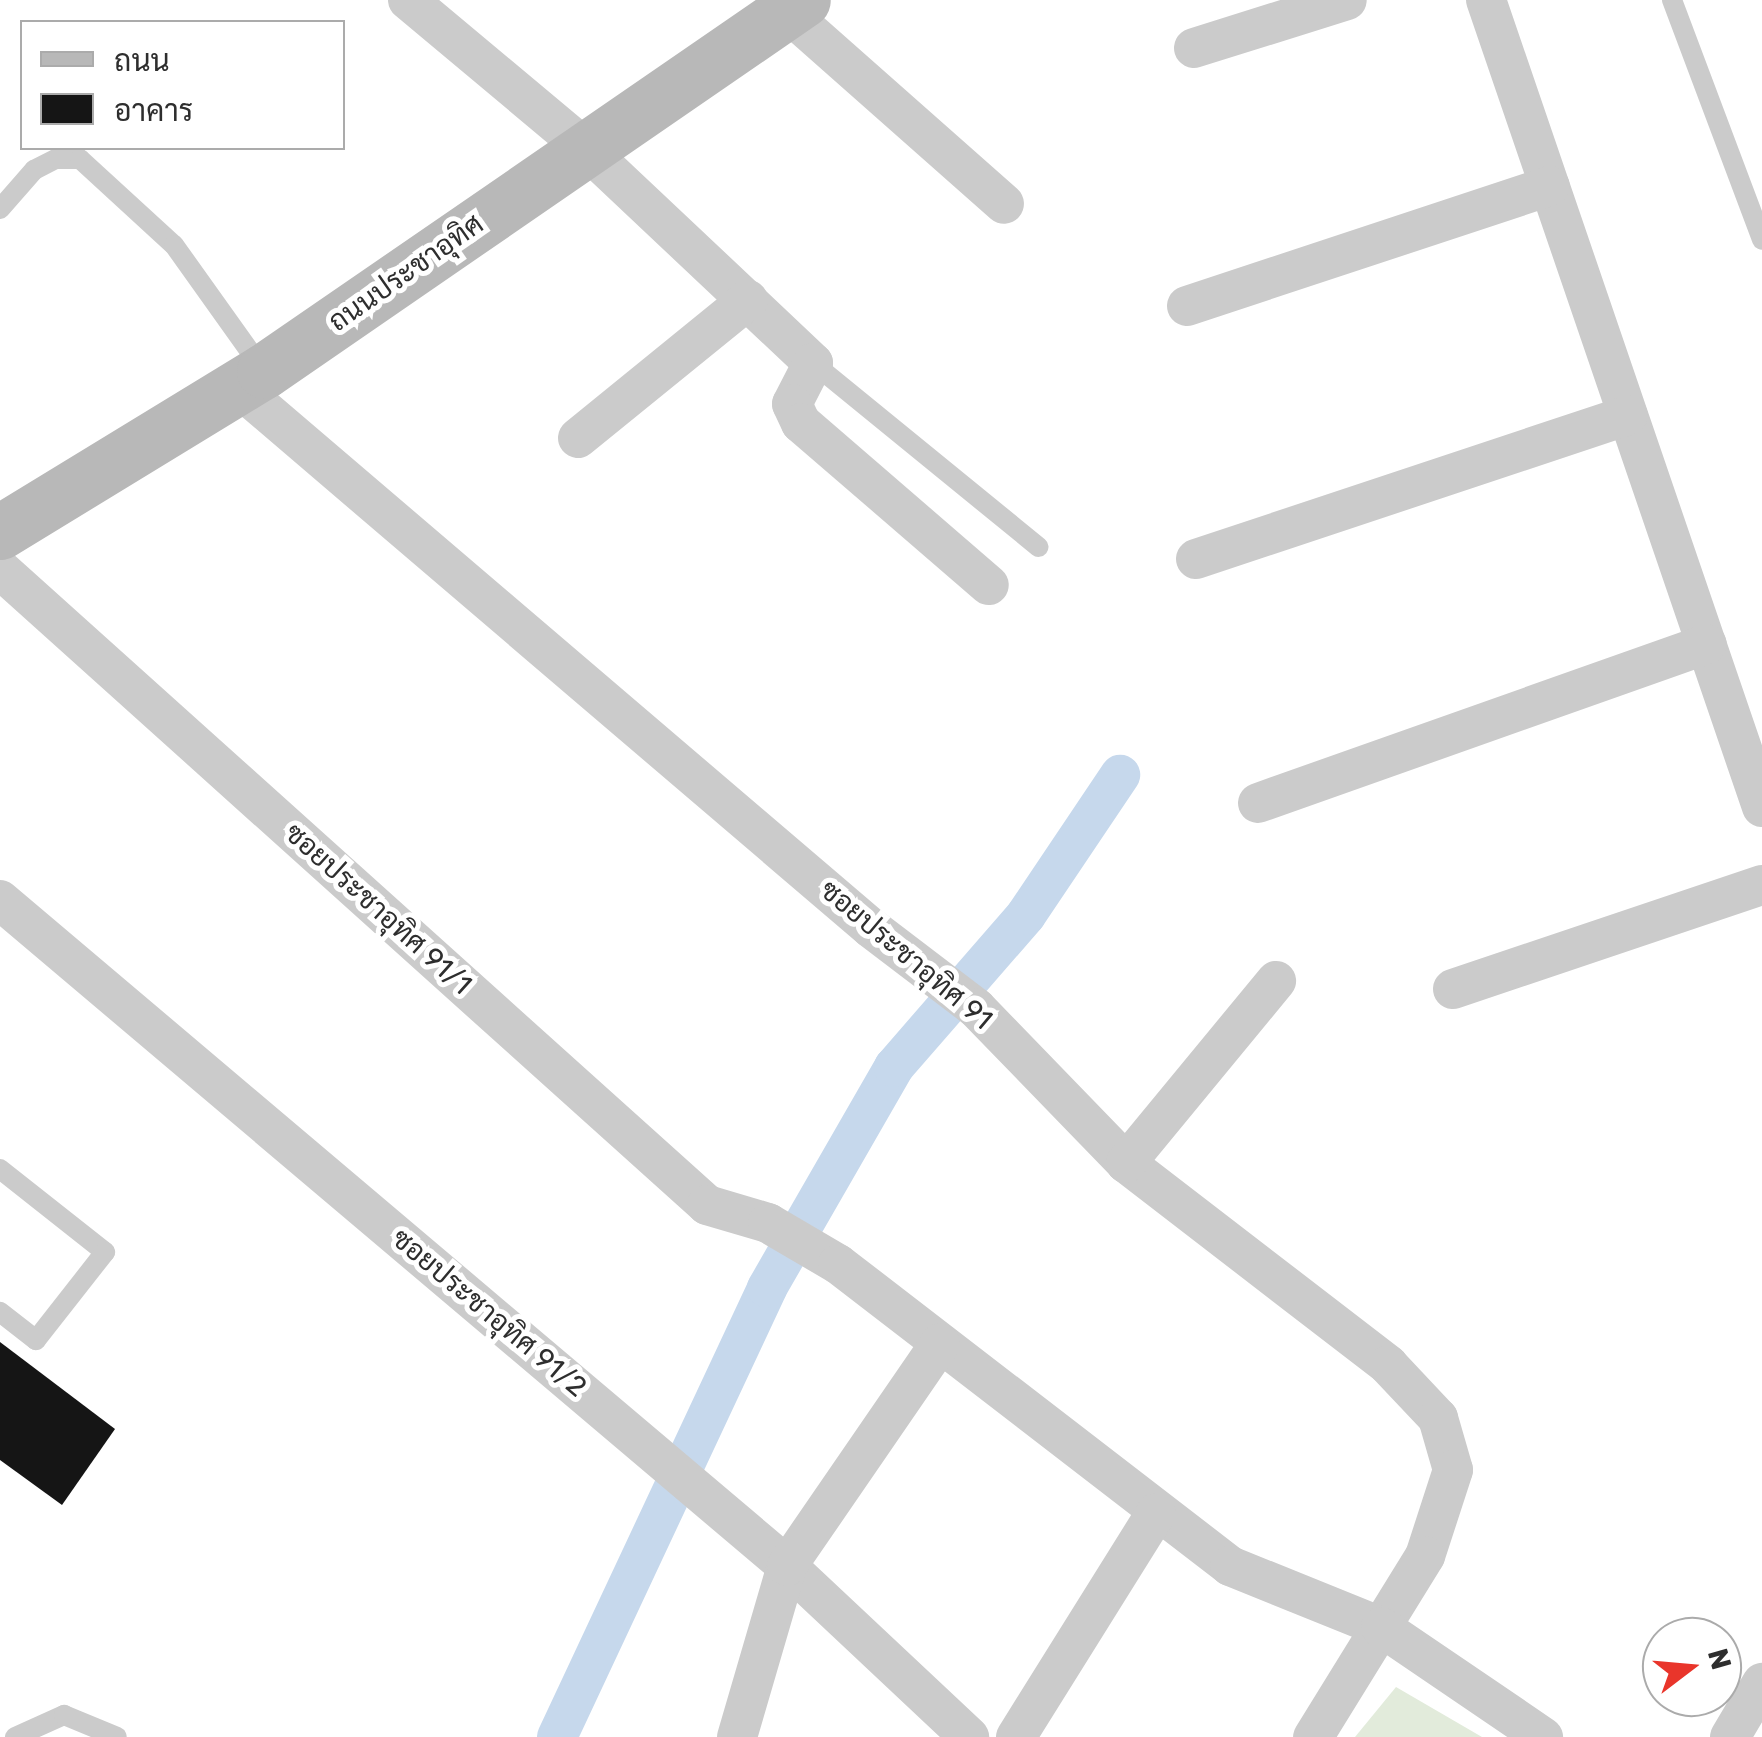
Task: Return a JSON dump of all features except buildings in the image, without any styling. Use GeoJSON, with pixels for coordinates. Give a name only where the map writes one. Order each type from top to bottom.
{"type":"FeatureCollection","features":[{"type":"Feature","properties":{"kind":"main road","name":"ถนนประชาอุทิศ"},"geometry":{"type":"LineString","coordinates":[[0,532],[252,380],[794,6]]}},
{"type":"Feature","properties":{"kind":"street"},"geometry":{"type":"LineString","coordinates":[[408,0],[586,149],[813,363],[792,404],[802,424],[989,585]]}},
{"type":"Feature","properties":{"kind":"street"},"geometry":{"type":"LineString","coordinates":[[1194,48],[1346,0]]}},
{"type":"Feature","properties":{"kind":"street"},"geometry":{"type":"LineString","coordinates":[[1486,0],[1762,807]]}},
{"type":"Feature","properties":{"kind":"street"},"geometry":{"type":"LineString","coordinates":[[794,6],[1004,204]]}},
{"type":"Feature","properties":{"kind":"street"},"geometry":{"type":"LineString","coordinates":[[1187,306],[1550,186]]}},
{"type":"Feature","properties":{"kind":"street"},"geometry":{"type":"LineString","coordinates":[[578,438],[748,300]]}},
{"type":"Feature","properties":{"kind":"street","name":"ซอยประชาอุทิศ 91"},"geometry":{"type":"LineString","coordinates":[[252,380],[925,971],[976,1008],[1126,1163],[1388,1365],[1438,1418],[1453,1470],[1425,1556],[1313,1737]]}},
{"type":"Feature","properties":{"kind":"street"},"geometry":{"type":"LineString","coordinates":[[1196,559],[1628,415]]}},
{"type":"Feature","properties":{"kind":"street","name":"ซอยประชาอุทิศ 91/1"},"geometry":{"type":"LineString","coordinates":[[0,569],[706,1205],[768,1223],[838,1264],[1156,1514],[1230,1566],[1381,1627],[1542,1737]]}},
{"type":"Feature","properties":{"kind":"street"},"geometry":{"type":"LineString","coordinates":[[1258,803],[1707,644]]}},
{"type":"Feature","properties":{"kind":"street"},"geometry":{"type":"LineString","coordinates":[[1453,989],[1762,885]]}},
{"type":"Feature","properties":{"kind":"street","name":"ซอยประชาอุทิศ 91/2"},"geometry":{"type":"LineString","coordinates":[[0,900],[787,1566],[969,1737]]}},
{"type":"Feature","properties":{"kind":"street"},"geometry":{"type":"LineString","coordinates":[[1126,1163],[1276,980]]}},
{"type":"Feature","properties":{"kind":"street"},"geometry":{"type":"LineString","coordinates":[[737,1737],[787,1566],[940,1344]]}},
{"type":"Feature","properties":{"kind":"street"},"geometry":{"type":"LineString","coordinates":[[1016,1737],[1156,1514]]}},
{"type":"Feature","properties":{"kind":"street"},"geometry":{"type":"LineString","coordinates":[[1739,1733],[1762,1683]]}},
{"type":"Feature","properties":{"kind":"lane"},"geometry":{"type":"LineString","coordinates":[[1672,0],[1762,240]]}},
{"type":"Feature","properties":{"kind":"lane"},"geometry":{"type":"LineString","coordinates":[[0,209],[34,170],[56,159],[80,159],[174,245],[252,380]]}},
{"type":"Feature","properties":{"kind":"lane"},"geometry":{"type":"LineString","coordinates":[[813,363],[1039,547]]}},
{"type":"Feature","properties":{"kind":"lane"},"geometry":{"type":"LineString","coordinates":[[0,1168],[104,1252],[36,1340],[0,1312]]}},
{"type":"Feature","properties":{"kind":"lane"},"geometry":{"type":"LineString","coordinates":[[15,1737],[64,1715],[117,1737]]}},
{"type":"Feature","properties":{"kind":"green space"},"geometry":{"type":"Polygon","coordinates":[[[1396,1687],[1482,1737],[1355,1737],[1396,1687]]]}},
{"type":"Feature","properties":{"kind":"waterway"},"geometry":{"type":"LineString","coordinates":[[557,1737],[767,1288],[894,1067],[1026,915],[1120,775]]}}]}
